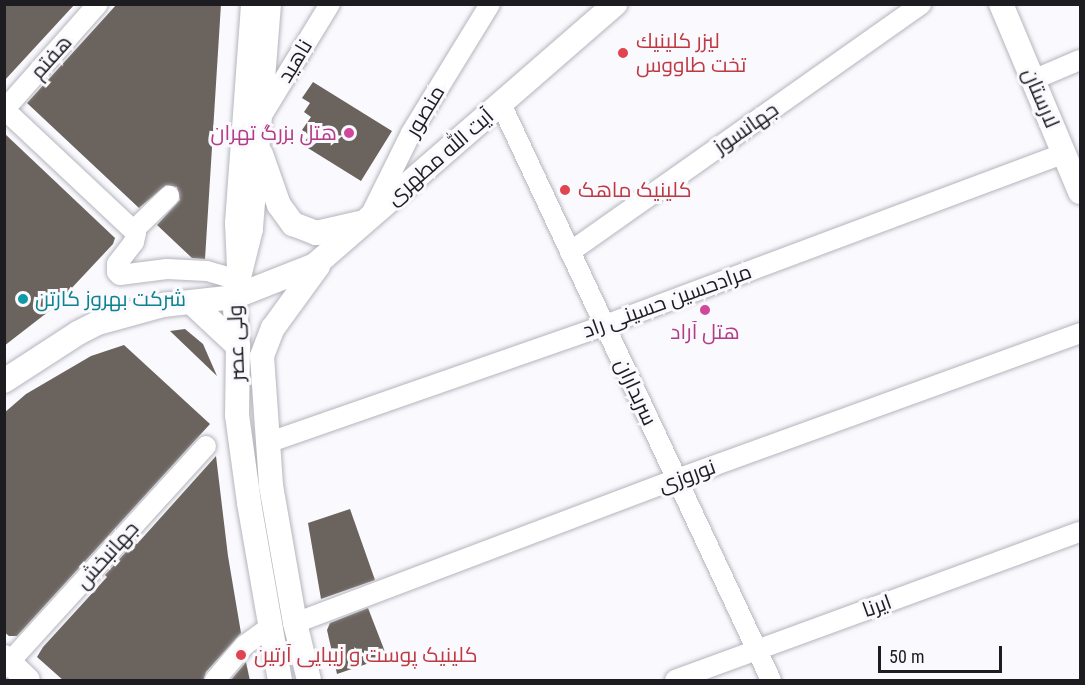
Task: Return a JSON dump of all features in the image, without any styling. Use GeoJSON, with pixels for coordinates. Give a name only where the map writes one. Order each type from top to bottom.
{"type":"FeatureCollection","features":[{"type":"Feature","properties":{"kind":"main road","name":"ولی عصر"},"geometry":{"type":"LineString","coordinates":[[269,4],[250,230],[241,290],[237,415],[280,681]]}},
{"type":"Feature","properties":{"kind":"main road","name":"آیت الله مطهری"},"geometry":{"type":"LineString","coordinates":[[4,381],[78,333],[98,323],[147,308],[192,303],[307,270],[326,257],[615,4]]}},
{"type":"Feature","properties":{"kind":"main road","name":"لارستان"},"geometry":{"type":"LineString","coordinates":[[1002,4],[1080,192]]}},
{"type":"Feature","properties":{"kind":"main road"},"geometry":{"type":"LineString","coordinates":[[258,146],[279,205],[293,224],[316,233],[367,221]]}},
{"type":"Feature","properties":{"kind":"main road","name":"ولی عصر"},"geometry":{"type":"LineString","coordinates":[[309,681],[295,623],[272,495],[262,363],[265,344],[286,307],[326,257]]}},
{"type":"Feature","properties":{"kind":"main road"},"geometry":{"type":"LineString","coordinates":[[192,303],[238,346]]}},
{"type":"Feature","properties":{"kind":"main road"},"geometry":{"type":"LineString","coordinates":[[5,663],[28,681]]}},
{"type":"Feature","properties":{"kind":"street","name":"هفتم"},"geometry":{"type":"LineString","coordinates":[[5,109],[98,4]]}},
{"type":"Feature","properties":{"kind":"street"},"geometry":{"type":"LineString","coordinates":[[251,4],[235,223],[250,445],[266,574],[289,681]]}},
{"type":"Feature","properties":{"kind":"street","name":"ناهید"},"geometry":{"type":"LineString","coordinates":[[261,117],[330,4]]}},
{"type":"Feature","properties":{"kind":"street","name":"منصور"},"geometry":{"type":"LineString","coordinates":[[367,221],[411,133],[490,4]]}},
{"type":"Feature","properties":{"kind":"street","name":"جهانسوز"},"geometry":{"type":"LineString","coordinates":[[570,252],[921,4]]}},
{"type":"Feature","properties":{"kind":"street"},"geometry":{"type":"LineString","coordinates":[[1033,80],[1080,60]]}},
{"type":"Feature","properties":{"kind":"street","name":"سربداران"},"geometry":{"type":"LineString","coordinates":[[501,104],[771,681]]}},
{"type":"Feature","properties":{"kind":"street"},"geometry":{"type":"LineString","coordinates":[[5,109],[134,230],[136,233],[134,242],[117,264],[117,272],[120,275],[167,269],[207,271],[241,290]]}},
{"type":"Feature","properties":{"kind":"street","name":"مرادحسین حسینی راد"},"geometry":{"type":"LineString","coordinates":[[267,443],[605,325],[1064,153]]}},
{"type":"Feature","properties":{"kind":"street"},"geometry":{"type":"LineString","coordinates":[[134,230],[169,196]]}},
{"type":"Feature","properties":{"kind":"street","name":"نوروزی"},"geometry":{"type":"LineString","coordinates":[[295,623],[677,479],[1080,333]]}},
{"type":"Feature","properties":{"kind":"street","name":"جهانبخش"},"geometry":{"type":"LineString","coordinates":[[5,663],[206,446]]}},
{"type":"Feature","properties":{"kind":"street","name":"ايرنا"},"geometry":{"type":"LineString","coordinates":[[675,681],[1080,532]]}},
{"type":"Feature","properties":{"kind":"street"},"geometry":{"type":"LineString","coordinates":[[215,681],[245,645],[270,627]]}},
{"type":"Feature","properties":{"kind":"building"},"geometry":{"type":"Polygon","coordinates":[[[4,4],[75,4],[4,81],[4,4]]]}},
{"type":"Feature","properties":{"kind":"building"},"geometry":{"type":"Polygon","coordinates":[[[117,4],[221,4],[205,259],[192,258],[157,225],[180,200],[177,187],[166,185],[139,208],[27,103],[117,4]]]}},
{"type":"Feature","properties":{"kind":"building","name":"هتل بزرگ تهران"},"geometry":{"type":"Polygon","coordinates":[[[313,82],[392,131],[361,181],[303,145],[309,135],[302,130],[311,117],[304,112],[310,103],[302,98],[313,82]]]}},
{"type":"Feature","properties":{"kind":"building"},"geometry":{"type":"Polygon","coordinates":[[[4,133],[115,238],[113,244],[53,308],[4,346],[4,133]]]}},
{"type":"Feature","properties":{"kind":"building"},"geometry":{"type":"Polygon","coordinates":[[[185,329],[203,344],[217,376],[170,331],[185,329]]]}},
{"type":"Feature","properties":{"kind":"building"},"geometry":{"type":"Polygon","coordinates":[[[124,345],[210,424],[17,636],[9,636],[4,632],[4,413],[26,394],[91,356],[124,345]]]}},
{"type":"Feature","properties":{"kind":"building"},"geometry":{"type":"Polygon","coordinates":[[[216,456],[228,556],[241,633],[206,672],[203,681],[64,681],[37,657],[43,647],[107,577],[105,575],[134,543],[137,544],[216,456]]]}},
{"type":"Feature","properties":{"kind":"building"},"geometry":{"type":"Polygon","coordinates":[[[350,509],[375,580],[321,599],[308,523],[350,509]]]}},
{"type":"Feature","properties":{"kind":"building"},"geometry":{"type":"Polygon","coordinates":[[[368,608],[387,657],[337,674],[327,630],[330,623],[368,608]]]}},
{"type":"Feature","properties":{"kind":"building"},"geometry":{"type":"Polygon","coordinates":[[[246,662],[250,681],[230,681],[246,662]]]}},
{"type":"Feature","properties":{"kind":"place","name":"ليزر كلينيك تخت طاووس"},"geometry":{"type":"Point","coordinates":[623,53]}},
{"type":"Feature","properties":{"kind":"place","name":"هتل بزرگ تهران"},"geometry":{"type":"Point","coordinates":[349,133]}},
{"type":"Feature","properties":{"kind":"place","name":"کلینیک ماهک"},"geometry":{"type":"Point","coordinates":[565,190]}},
{"type":"Feature","properties":{"kind":"place","name":"شرکت بهروز کارتن"},"geometry":{"type":"Point","coordinates":[23,299]}},
{"type":"Feature","properties":{"kind":"place","name":"هتل آراد"},"geometry":{"type":"Point","coordinates":[705,310]}},
{"type":"Feature","properties":{"kind":"place","name":"کلینیک پوست و زیبایی آرتین"},"geometry":{"type":"Point","coordinates":[241,655]}}]}
